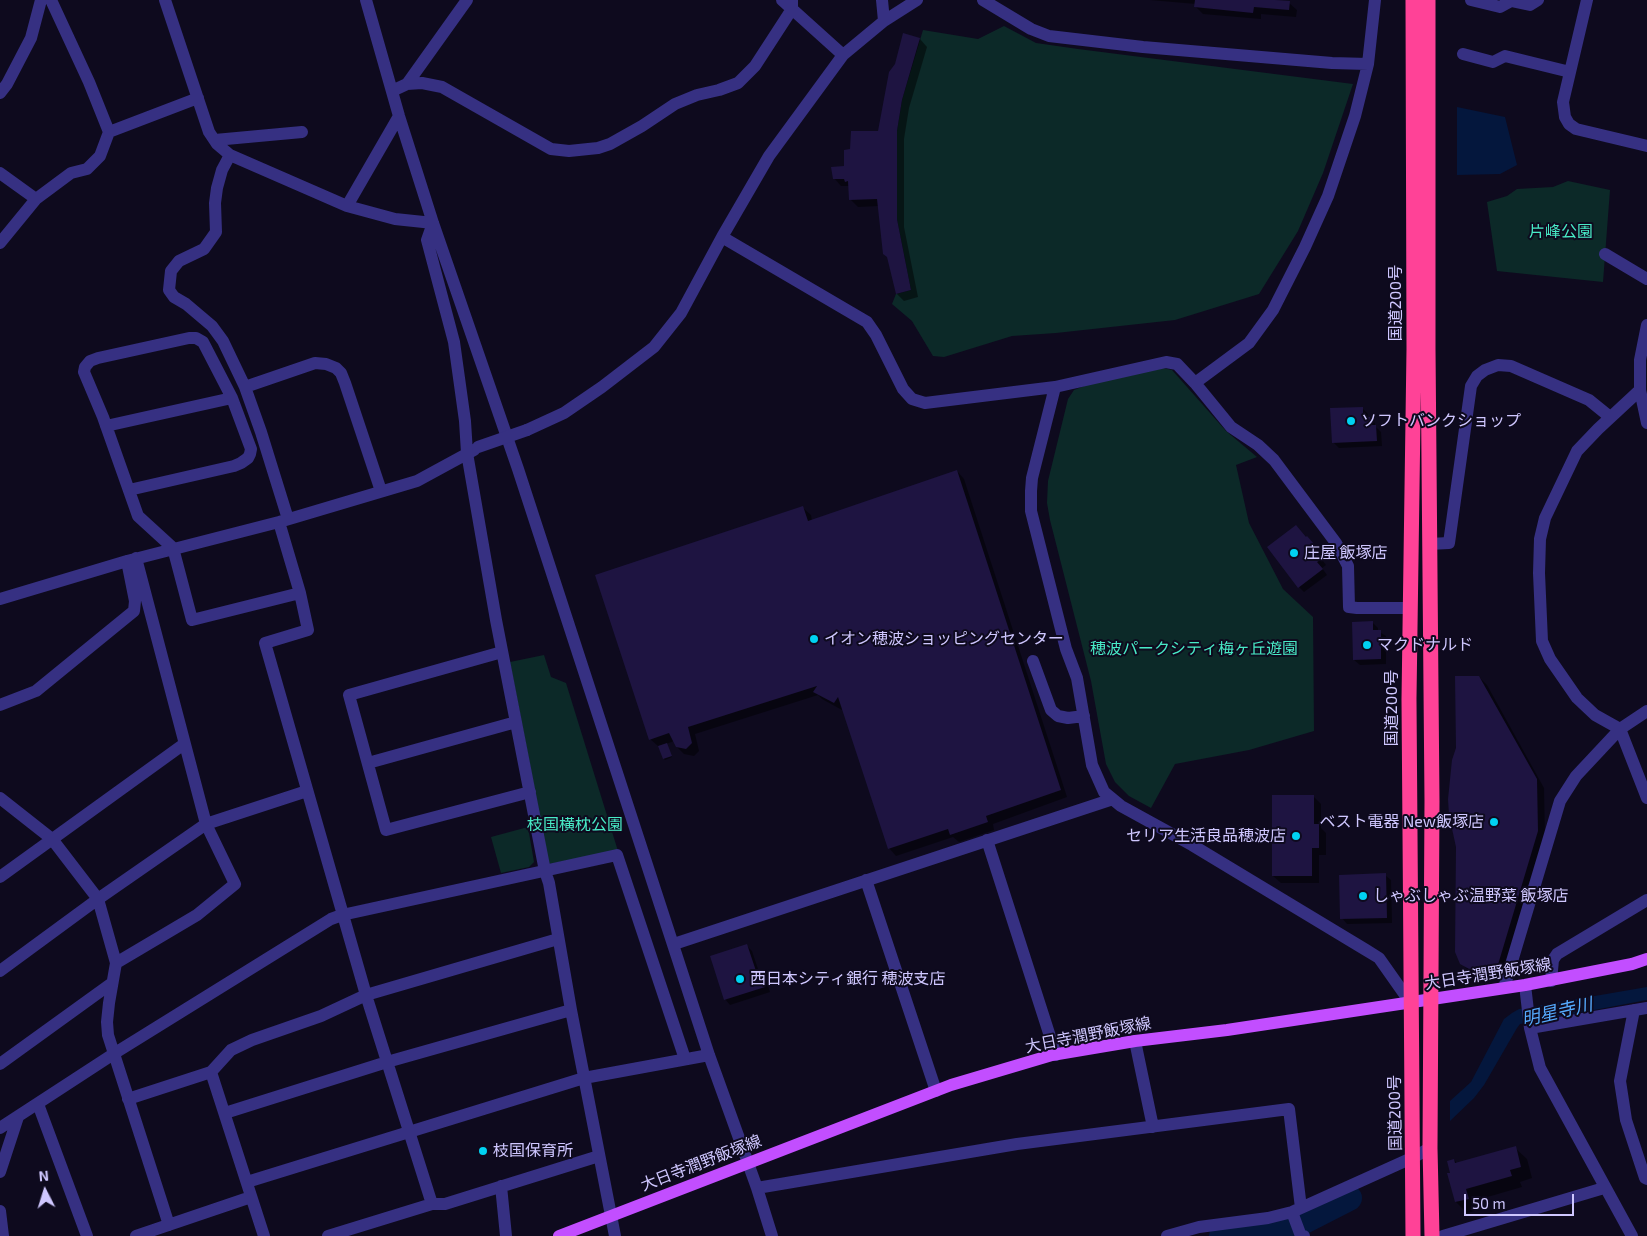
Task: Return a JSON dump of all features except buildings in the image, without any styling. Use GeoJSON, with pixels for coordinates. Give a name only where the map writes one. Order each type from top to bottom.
{"type":"FeatureCollection","features":[{"type":"Feature","properties":{"kind":"highway","name":"国道200号"},"geometry":{"type":"LineString","coordinates":[[1412,0],[1414,349],[1410,608],[1410,1002],[1414,1158],[1413,1236]]}},
{"type":"Feature","properties":{"kind":"highway","name":"国道200号"},"geometry":{"type":"LineString","coordinates":[[1428,0],[1429,544],[1432,801],[1430,1148],[1432,1236]]}},
{"type":"Feature","properties":{"kind":"main road","name":"大日寺潤野飯塚線"},"geometry":{"type":"LineString","coordinates":[[559,1236],[936,1091],[1056,1054],[1525,985],[1632,964],[1647,959]]}},
{"type":"Feature","properties":{"kind":"street"},"geometry":{"type":"LineString","coordinates":[[0,93],[7,84],[32,38],[41,0]]}},
{"type":"Feature","properties":{"kind":"street"},"geometry":{"type":"LineString","coordinates":[[0,243],[36,199],[71,173],[86,169],[100,156],[110,132],[51,0]]}},
{"type":"Feature","properties":{"kind":"street"},"geometry":{"type":"LineString","coordinates":[[165,0],[209,132],[230,155],[347,206],[395,219],[433,223]]}},
{"type":"Feature","properties":{"kind":"street"},"geometry":{"type":"LineString","coordinates":[[366,0],[399,116],[433,223],[518,469],[709,1055],[757,1188],[772,1236]]}},
{"type":"Feature","properties":{"kind":"street"},"geometry":{"type":"LineString","coordinates":[[408,84],[467,0]]}},
{"type":"Feature","properties":{"kind":"street"},"geometry":{"type":"LineString","coordinates":[[882,0],[884,21]]}},
{"type":"Feature","properties":{"kind":"street"},"geometry":{"type":"LineString","coordinates":[[0,599],[173,548],[284,520],[417,480],[472,450],[527,430],[564,413],[602,387],[654,347],[681,313],[769,156],[842,55],[884,21],[917,0]]}},
{"type":"Feature","properties":{"kind":"street"},"geometry":{"type":"LineString","coordinates":[[983,0],[1031,29],[1049,36],[1163,49],[1332,63],[1368,64]]}},
{"type":"Feature","properties":{"kind":"street"},"geometry":{"type":"LineString","coordinates":[[1195,383],[1248,343],[1273,310],[1328,196],[1355,116],[1368,64],[1375,0]]}},
{"type":"Feature","properties":{"kind":"street"},"geometry":{"type":"LineString","coordinates":[[1472,0],[1500,7],[1512,2],[1530,5],[1538,0]]}},
{"type":"Feature","properties":{"kind":"street"},"geometry":{"type":"LineString","coordinates":[[1587,0],[1562,102],[1563,110],[1569,124],[1576,129],[1647,146]]}},
{"type":"Feature","properties":{"kind":"street"},"geometry":{"type":"LineString","coordinates":[[392,91],[408,84],[422,83],[442,87],[551,149],[569,152],[598,148],[610,144],[675,104],[738,82],[755,66],[789,3],[842,55]]}},
{"type":"Feature","properties":{"kind":"street"},"geometry":{"type":"LineString","coordinates":[[1463,54],[1492,62],[1505,56],[1570,72]]}},
{"type":"Feature","properties":{"kind":"street"},"geometry":{"type":"LineString","coordinates":[[110,132],[198,98]]}},
{"type":"Feature","properties":{"kind":"street"},"geometry":{"type":"LineString","coordinates":[[347,206],[399,116]]}},
{"type":"Feature","properties":{"kind":"street"},"geometry":{"type":"LineString","coordinates":[[215,140],[302,132]]}},
{"type":"Feature","properties":{"kind":"street"},"geometry":{"type":"LineString","coordinates":[[230,155],[222,170],[217,188],[215,203],[216,232],[204,249],[179,260],[171,271],[169,290],[174,297],[186,304],[212,326],[223,341],[245,387],[261,432],[284,520],[308,630],[265,643],[342,915],[432,1204]]}},
{"type":"Feature","properties":{"kind":"street"},"geometry":{"type":"LineString","coordinates":[[0,173],[36,199]]}},
{"type":"Feature","properties":{"kind":"street"},"geometry":{"type":"LineString","coordinates":[[433,223],[427,240],[454,342],[502,652],[545,871],[549,883],[571,1010],[615,1236]]}},
{"type":"Feature","properties":{"kind":"street"},"geometry":{"type":"LineString","coordinates":[[722,237],[867,322],[876,335],[903,390],[912,399],[925,403],[1055,387],[1166,362],[1177,364],[1231,427],[1274,460],[1336,543],[1348,566],[1349,607],[1410,608]]}},
{"type":"Feature","properties":{"kind":"street"},"geometry":{"type":"LineString","coordinates":[[1605,254],[1647,279]]}},
{"type":"Feature","properties":{"kind":"street"},"geometry":{"type":"LineString","coordinates":[[1646,333],[1640,360],[1640,390],[1647,423]]}},
{"type":"Feature","properties":{"kind":"street"},"geometry":{"type":"LineString","coordinates":[[129,490],[234,466],[248,458],[251,449],[232,398],[203,342],[196,338],[98,358],[90,361],[85,367],[84,372],[106,426],[138,516],[173,548],[192,620],[300,593]]}},
{"type":"Feature","properties":{"kind":"street"},"geometry":{"type":"LineString","coordinates":[[245,387],[314,363],[326,364],[336,368],[341,373],[345,383],[381,491]]}},
{"type":"Feature","properties":{"kind":"street"},"geometry":{"type":"LineString","coordinates":[[1429,544],[1449,543],[1471,386],[1477,376],[1485,370],[1498,366],[1511,366],[1589,400],[1610,417]]}},
{"type":"Feature","properties":{"kind":"street"},"geometry":{"type":"LineString","coordinates":[[1055,387],[1032,478],[1031,511],[1066,649],[1077,678],[1092,766],[1104,792],[1113,800],[1379,958],[1410,1002]]}},
{"type":"Feature","properties":{"kind":"street"},"geometry":{"type":"LineString","coordinates":[[1640,390],[1577,451],[1545,518],[1540,539],[1540,608],[1542,641],[1550,659],[1577,698],[1595,715],[1620,729],[1647,798]]}},
{"type":"Feature","properties":{"kind":"street"},"geometry":{"type":"LineString","coordinates":[[106,426],[232,398]]}},
{"type":"Feature","properties":{"kind":"street"},"geometry":{"type":"LineString","coordinates":[[0,705],[36,692],[134,611],[135,601],[131,560]]}},
{"type":"Feature","properties":{"kind":"street"},"geometry":{"type":"LineString","coordinates":[[116,963],[197,915],[235,884],[206,824],[131,560]]}},
{"type":"Feature","properties":{"kind":"street"},"geometry":{"type":"LineString","coordinates":[[502,652],[349,695],[386,830],[530,792]]}},
{"type":"Feature","properties":{"kind":"street"},"geometry":{"type":"LineString","coordinates":[[1033,661],[1051,710],[1058,716],[1068,718],[1084,716]]}},
{"type":"Feature","properties":{"kind":"street"},"geometry":{"type":"LineString","coordinates":[[1504,988],[1560,801],[1576,776],[1620,729],[1647,711]]}},
{"type":"Feature","properties":{"kind":"street"},"geometry":{"type":"LineString","coordinates":[[368,763],[516,722]]}},
{"type":"Feature","properties":{"kind":"street"},"geometry":{"type":"LineString","coordinates":[[0,876],[184,744]]}},
{"type":"Feature","properties":{"kind":"street"},"geometry":{"type":"LineString","coordinates":[[0,971],[98,899],[206,824],[307,791]]}},
{"type":"Feature","properties":{"kind":"street"},"geometry":{"type":"LineString","coordinates":[[0,798],[52,839],[98,899],[116,963],[107,1022],[108,1035],[169,1225]]}},
{"type":"Feature","properties":{"kind":"street"},"geometry":{"type":"LineString","coordinates":[[674,944],[1113,800]]}},
{"type":"Feature","properties":{"kind":"street"},"geometry":{"type":"LineString","coordinates":[[987,840],[1056,1054]]}},
{"type":"Feature","properties":{"kind":"street"},"geometry":{"type":"LineString","coordinates":[[0,1128],[115,1053],[331,919],[342,915],[617,855],[685,1059]]}},
{"type":"Feature","properties":{"kind":"street"},"geometry":{"type":"LineString","coordinates":[[866,880],[936,1091]]}},
{"type":"Feature","properties":{"kind":"street"},"geometry":{"type":"LineString","coordinates":[[1551,980],[1553,960],[1557,954],[1647,900]]}},
{"type":"Feature","properties":{"kind":"street"},"geometry":{"type":"LineString","coordinates":[[128,1099],[211,1072],[231,1050],[252,1040],[321,1016],[366,995],[558,939]]}},
{"type":"Feature","properties":{"kind":"street"},"geometry":{"type":"LineString","coordinates":[[0,1064],[112,983]]}},
{"type":"Feature","properties":{"kind":"street"},"geometry":{"type":"LineString","coordinates":[[1525,985],[1530,1026],[1540,1068],[1604,1188],[1632,1236]]}},
{"type":"Feature","properties":{"kind":"street"},"geometry":{"type":"LineString","coordinates":[[1530,1026],[1647,1008]]}},
{"type":"Feature","properties":{"kind":"street"},"geometry":{"type":"LineString","coordinates":[[226,1113],[387,1062],[571,1010]]}},
{"type":"Feature","properties":{"kind":"street"},"geometry":{"type":"LineString","coordinates":[[1634,1010],[1620,1081],[1626,1120],[1647,1180]]}},
{"type":"Feature","properties":{"kind":"street"},"geometry":{"type":"LineString","coordinates":[[1135,1041],[1153,1127]]}},
{"type":"Feature","properties":{"kind":"street"},"geometry":{"type":"LineString","coordinates":[[247,1182],[584,1078],[709,1055]]}},
{"type":"Feature","properties":{"kind":"street"},"geometry":{"type":"LineString","coordinates":[[211,1072],[226,1113],[264,1236]]}},
{"type":"Feature","properties":{"kind":"street"},"geometry":{"type":"LineString","coordinates":[[38,1104],[87,1236]]}},
{"type":"Feature","properties":{"kind":"street"},"geometry":{"type":"LineString","coordinates":[[757,1188],[1017,1144],[1289,1109],[1299,1225]]}},
{"type":"Feature","properties":{"kind":"street"},"geometry":{"type":"LineString","coordinates":[[0,1172],[18,1117]]}},
{"type":"Feature","properties":{"kind":"street"},"geometry":{"type":"LineString","coordinates":[[1167,1236],[1199,1226],[1268,1218],[1299,1225],[1430,1148]]}},
{"type":"Feature","properties":{"kind":"street"},"geometry":{"type":"LineString","coordinates":[[328,1236],[432,1204],[445,1204],[599,1156]]}},
{"type":"Feature","properties":{"kind":"street"},"geometry":{"type":"LineString","coordinates":[[501,1186],[506,1236]]}},
{"type":"Feature","properties":{"kind":"street"},"geometry":{"type":"LineString","coordinates":[[1443,1236],[1604,1188]]}},
{"type":"Feature","properties":{"kind":"street"},"geometry":{"type":"LineString","coordinates":[[136,1236],[251,1198]]}},
{"type":"Feature","properties":{"kind":"street"},"geometry":{"type":"LineString","coordinates":[[0,1211],[3,1236]]}},
{"type":"Feature","properties":{"kind":"green space"},"geometry":{"type":"Polygon","coordinates":[[[1004,26],[1036,43],[1353,84],[1323,173],[1298,231],[1259,294],[1175,320],[1012,336],[944,357],[933,356],[912,321],[892,304],[896,294],[911,290],[897,219],[897,131],[902,100],[923,30],[978,39],[1004,26]]]}},
{"type":"Feature","properties":{"kind":"green space","name":"片峰公園"},"geometry":{"type":"Polygon","coordinates":[[[1568,181],[1610,190],[1603,282],[1497,271],[1487,202],[1507,196],[1517,189],[1553,187],[1568,181]]]}},
{"type":"Feature","properties":{"kind":"green space","name":"穂波パークシティ梅ヶ丘遊園"},"geometry":{"type":"Polygon","coordinates":[[[1163,368],[1172,370],[1226,431],[1257,457],[1236,465],[1249,523],[1283,589],[1313,617],[1314,731],[1249,750],[1175,764],[1151,808],[1129,796],[1115,782],[1106,764],[1091,681],[1047,503],[1048,481],[1068,399],[1074,390],[1087,385],[1163,368]]]}},
{"type":"Feature","properties":{"kind":"green space","name":"枝国横枕公園"},"geometry":{"type":"Polygon","coordinates":[[[544,655],[551,677],[566,683],[618,851],[549,864],[510,662],[544,655]]]}},
{"type":"Feature","properties":{"kind":"green space"},"geometry":{"type":"Polygon","coordinates":[[[528,827],[534,862],[529,867],[501,873],[491,837],[528,827]]]}},
{"type":"Feature","properties":{"kind":"water"},"geometry":{"type":"Polygon","coordinates":[[[1457,107],[1505,117],[1517,165],[1500,174],[1457,175],[1457,107]]]}},
{"type":"Feature","properties":{"kind":"water"},"geometry":{"type":"Polygon","coordinates":[[[1647,987],[1647,1000],[1520,1024],[1484,1085],[1474,1098],[1450,1121],[1450,1101],[1471,1082],[1504,1019],[1512,1013],[1519,1009],[1647,987]]]}},
{"type":"Feature","properties":{"kind":"waterway","name":"明星寺川"},"geometry":{"type":"LineString","coordinates":[[1222,1236],[1272,1228],[1287,1228],[1349,1198]]}},
{"type":"Feature","properties":{"kind":"place","name":"ソフトバンクショップ"},"geometry":{"type":"Point","coordinates":[1351,421]}},
{"type":"Feature","properties":{"kind":"place","name":"庄屋 飯塚店"},"geometry":{"type":"Point","coordinates":[1294,553]}},
{"type":"Feature","properties":{"kind":"place","name":"イオン穂波ショッピングセンター"},"geometry":{"type":"Point","coordinates":[814,639]}},
{"type":"Feature","properties":{"kind":"place","name":"マクドナルド"},"geometry":{"type":"Point","coordinates":[1367,645]}},
{"type":"Feature","properties":{"kind":"place","name":"ベスト電器 New飯塚店"},"geometry":{"type":"Point","coordinates":[1494,822]}},
{"type":"Feature","properties":{"kind":"place","name":"セリア生活良品穂波店"},"geometry":{"type":"Point","coordinates":[1296,836]}},
{"type":"Feature","properties":{"kind":"place","name":"しゃぶしゃぶ温野菜 飯塚店"},"geometry":{"type":"Point","coordinates":[1363,896]}},
{"type":"Feature","properties":{"kind":"place","name":"西日本シティ銀行 穂波支店"},"geometry":{"type":"Point","coordinates":[740,979]}},
{"type":"Feature","properties":{"kind":"place","name":"枝国保育所"},"geometry":{"type":"Point","coordinates":[483,1151]}}]}
